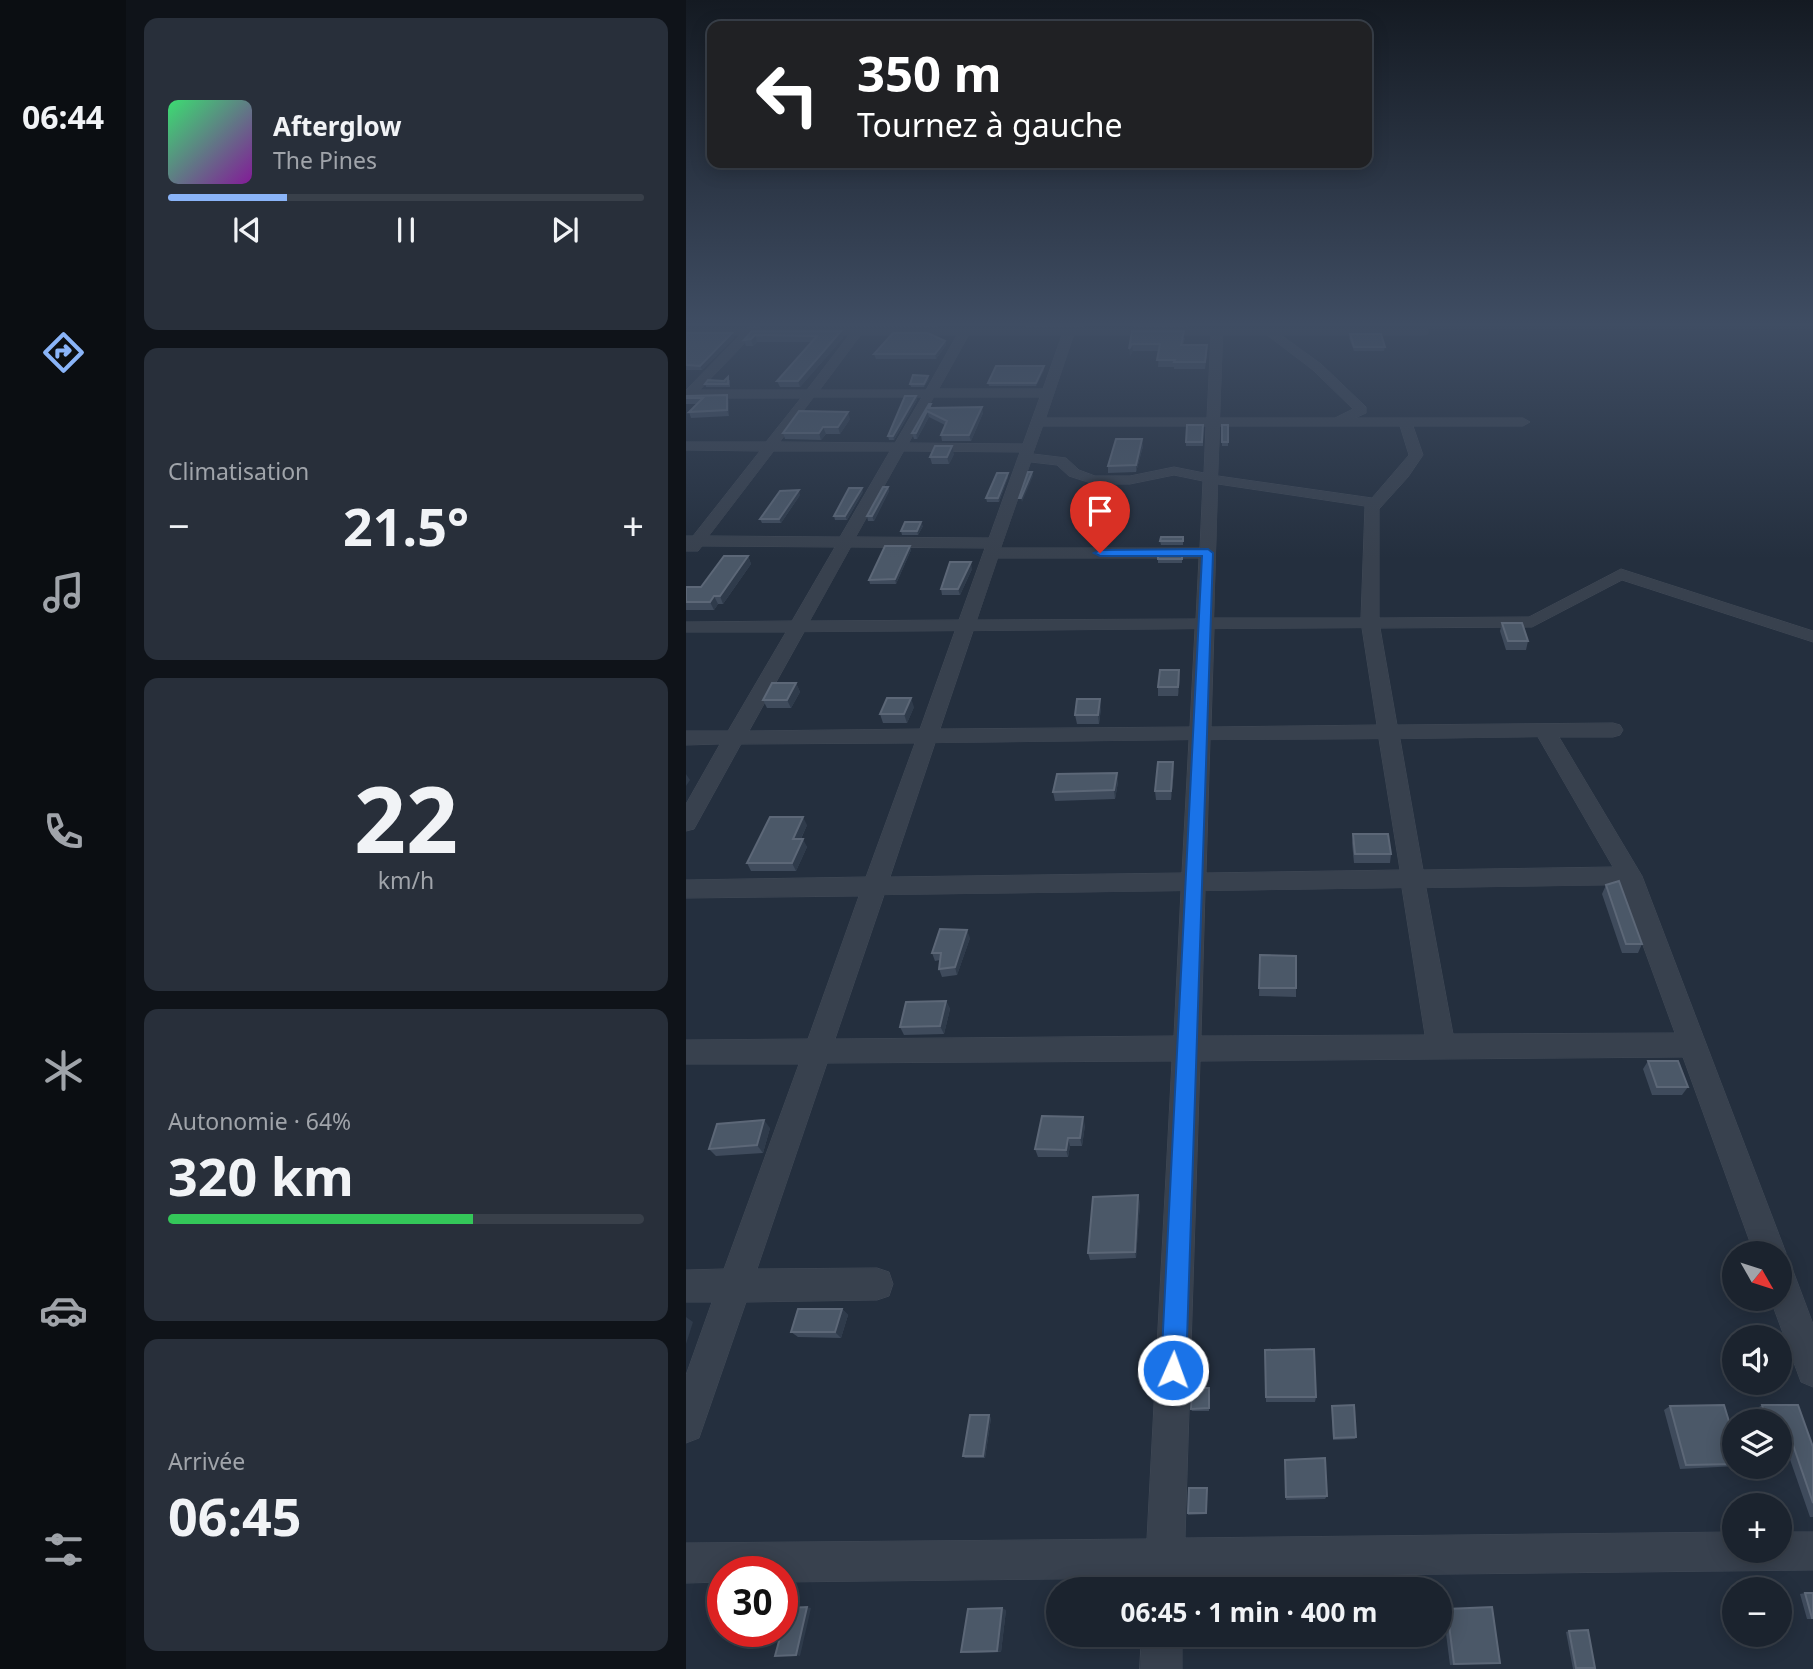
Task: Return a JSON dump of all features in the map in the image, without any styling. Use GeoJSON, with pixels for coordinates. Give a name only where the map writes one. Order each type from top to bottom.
{"type":"FeatureCollection","features":[{"type":"Feature","properties":{"kind":"street"},"geometry":{"type":"LineString","coordinates":[[686,556],[692,541],[803,403]]}},
{"type":"Feature","properties":{"kind":"street"},"geometry":{"type":"LineString","coordinates":[[686,823],[925,403]]}},
{"type":"Feature","properties":{"kind":"street"},"geometry":{"type":"LineString","coordinates":[[686,1425],[1045,403]]}},
{"type":"Feature","properties":{"kind":"street"},"geometry":{"type":"LineString","coordinates":[[1165,1573],[1214,403]]}},
{"type":"Feature","properties":{"kind":"street"},"geometry":{"type":"LineString","coordinates":[[1337,422],[1362,410],[1354,403]]}},
{"type":"Feature","properties":{"kind":"street"},"geometry":{"type":"LineString","coordinates":[[1038,422],[1523,422]]}},
{"type":"Feature","properties":{"kind":"street"},"geometry":{"type":"LineString","coordinates":[[1405,422],[1416,455],[1404,474],[1371,508],[1370,623],[1441,1047]]}},
{"type":"Feature","properties":{"kind":"street"},"geometry":{"type":"LineString","coordinates":[[686,446],[900,447],[1027,453],[1061,461],[1074,473],[1094,480],[1130,480],[1174,471],[1247,486],[1376,503]]}},
{"type":"Feature","properties":{"kind":"street"},"geometry":{"type":"LineString","coordinates":[[692,541],[846,542],[1208,553]]}},
{"type":"Feature","properties":{"kind":"street"},"geometry":{"type":"LineString","coordinates":[[686,627],[1532,622],[1621,574],[1813,637]]}},
{"type":"Feature","properties":{"kind":"street"},"geometry":{"type":"LineString","coordinates":[[1545,730],[1630,876],[1766,1241]]}},
{"type":"Feature","properties":{"kind":"street"},"geometry":{"type":"LineString","coordinates":[[686,738],[1613,730]]}},
{"type":"Feature","properties":{"kind":"street"},"geometry":{"type":"LineString","coordinates":[[686,889],[1630,876]]}},
{"type":"Feature","properties":{"kind":"street"},"geometry":{"type":"LineString","coordinates":[[686,1052],[1693,1045]]}},
{"type":"Feature","properties":{"kind":"street"},"geometry":{"type":"LineString","coordinates":[[686,1286],[877,1284]]}},
{"type":"Feature","properties":{"kind":"street"},"geometry":{"type":"LineString","coordinates":[[1791,1311],[1813,1370]]}},
{"type":"Feature","properties":{"kind":"street"},"geometry":{"type":"LineString","coordinates":[[686,1563],[1165,1573],[1813,1551]]}},
{"type":"Feature","properties":{"kind":"street"},"geometry":{"type":"LineString","coordinates":[[1161,1669],[1162,1647]]}},
{"type":"Feature","properties":{"kind":"building"},"geometry":{"type":"Polygon","coordinates":[[[698,403],[727,403],[727,410],[689,412],[698,403]]]}},
{"type":"Feature","properties":{"kind":"building"},"geometry":{"type":"Polygon","coordinates":[[[902,403],[912,403],[893,436],[888,436],[902,403]]]}},
{"type":"Feature","properties":{"kind":"building"},"geometry":{"type":"Polygon","coordinates":[[[929,404],[929,408],[982,407],[969,435],[941,435],[947,421],[927,411],[916,433],[912,433],[929,404]]]}},
{"type":"Feature","properties":{"kind":"building"},"geometry":{"type":"Polygon","coordinates":[[[799,411],[848,412],[838,427],[823,427],[819,433],[783,433],[799,411]]]}},
{"type":"Feature","properties":{"kind":"building"},"geometry":{"type":"Polygon","coordinates":[[[1187,425],[1203,425],[1202,442],[1186,442],[1187,425]]]}},
{"type":"Feature","properties":{"kind":"building"},"geometry":{"type":"Polygon","coordinates":[[[1222,425],[1228,425],[1228,442],[1222,442],[1222,425]]]}},
{"type":"Feature","properties":{"kind":"building"},"geometry":{"type":"Polygon","coordinates":[[[1116,439],[1142,439],[1136,465],[1108,466],[1116,439]]]}},
{"type":"Feature","properties":{"kind":"building"},"geometry":{"type":"Polygon","coordinates":[[[935,446],[952,446],[947,457],[930,457],[935,446]]]}},
{"type":"Feature","properties":{"kind":"building"},"geometry":{"type":"Polygon","coordinates":[[[1028,472],[1032,472],[1019,498],[1028,472]]]}},
{"type":"Feature","properties":{"kind":"building"},"geometry":{"type":"Polygon","coordinates":[[[997,473],[1008,473],[998,498],[986,498],[997,473]]]}},
{"type":"Feature","properties":{"kind":"building"},"geometry":{"type":"Polygon","coordinates":[[[883,487],[888,487],[872,516],[867,516],[883,487]]]}},
{"type":"Feature","properties":{"kind":"building"},"geometry":{"type":"Polygon","coordinates":[[[849,488],[862,488],[845,516],[834,516],[849,488]]]}},
{"type":"Feature","properties":{"kind":"building"},"geometry":{"type":"Polygon","coordinates":[[[799,490],[779,519],[760,519],[780,491],[799,490]]]}},
{"type":"Feature","properties":{"kind":"building"},"geometry":{"type":"Polygon","coordinates":[[[905,522],[921,522],[917,531],[901,531],[905,522]]]}},
{"type":"Feature","properties":{"kind":"building"},"geometry":{"type":"Polygon","coordinates":[[[1161,537],[1183,537],[1183,541],[1160,541],[1161,537]]]}},
{"type":"Feature","properties":{"kind":"building"},"geometry":{"type":"Polygon","coordinates":[[[885,546],[910,546],[895,579],[869,580],[885,546]]]}},
{"type":"Feature","properties":{"kind":"building"},"geometry":{"type":"Polygon","coordinates":[[[724,556],[748,556],[720,596],[714,596],[710,602],[686,602],[686,587],[701,587],[724,556]]]}},
{"type":"Feature","properties":{"kind":"building"},"geometry":{"type":"Polygon","coordinates":[[[1158,556],[1182,556],[1182,559],[1158,559],[1158,556]]]}},
{"type":"Feature","properties":{"kind":"building"},"geometry":{"type":"Polygon","coordinates":[[[950,562],[971,562],[958,589],[941,589],[950,562]]]}},
{"type":"Feature","properties":{"kind":"building"},"geometry":{"type":"Polygon","coordinates":[[[1502,623],[1522,623],[1528,641],[1508,641],[1502,623]]]}},
{"type":"Feature","properties":{"kind":"building"},"geometry":{"type":"Polygon","coordinates":[[[1160,670],[1179,670],[1178,687],[1158,687],[1160,670]]]}},
{"type":"Feature","properties":{"kind":"building"},"geometry":{"type":"Polygon","coordinates":[[[772,683],[796,683],[787,700],[763,700],[772,683]]]}},
{"type":"Feature","properties":{"kind":"building"},"geometry":{"type":"Polygon","coordinates":[[[887,698],[911,698],[904,714],[880,714],[887,698]]]}},
{"type":"Feature","properties":{"kind":"building"},"geometry":{"type":"Polygon","coordinates":[[[1077,699],[1100,699],[1098,715],[1075,715],[1077,699]]]}},
{"type":"Feature","properties":{"kind":"building"},"geometry":{"type":"Polygon","coordinates":[[[1158,762],[1173,762],[1171,791],[1155,791],[1158,762]]]}},
{"type":"Feature","properties":{"kind":"building"},"geometry":{"type":"Polygon","coordinates":[[[1117,773],[1114,790],[1053,792],[1057,774],[1117,773]]]}},
{"type":"Feature","properties":{"kind":"building"},"geometry":{"type":"Polygon","coordinates":[[[770,817],[803,817],[793,839],[803,839],[792,863],[747,863],[770,817]]]}},
{"type":"Feature","properties":{"kind":"building"},"geometry":{"type":"Polygon","coordinates":[[[1353,834],[1388,834],[1391,854],[1355,854],[1353,834]]]}},
{"type":"Feature","properties":{"kind":"building"},"geometry":{"type":"Polygon","coordinates":[[[1619,881],[1642,944],[1626,944],[1606,885],[1619,881]]]}},
{"type":"Feature","properties":{"kind":"building"},"geometry":{"type":"Polygon","coordinates":[[[940,929],[967,930],[955,967],[939,969],[941,953],[932,953],[940,929]]]}},
{"type":"Feature","properties":{"kind":"building"},"geometry":{"type":"Polygon","coordinates":[[[1260,955],[1296,956],[1296,988],[1259,988],[1260,955]]]}},
{"type":"Feature","properties":{"kind":"building"},"geometry":{"type":"Polygon","coordinates":[[[946,1001],[940,1026],[900,1027],[906,1002],[946,1001]]]}},
{"type":"Feature","properties":{"kind":"building"},"geometry":{"type":"Polygon","coordinates":[[[1648,1061],[1678,1061],[1688,1087],[1657,1087],[1648,1061]]]}},
{"type":"Feature","properties":{"kind":"building"},"geometry":{"type":"Polygon","coordinates":[[[1042,1116],[1083,1117],[1080,1138],[1068,1138],[1066,1150],[1035,1149],[1042,1116]]]}},
{"type":"Feature","properties":{"kind":"building"},"geometry":{"type":"Polygon","coordinates":[[[764,1120],[757,1145],[709,1149],[717,1124],[764,1120]]]}},
{"type":"Feature","properties":{"kind":"building"},"geometry":{"type":"Polygon","coordinates":[[[1138,1195],[1135,1252],[1088,1253],[1093,1197],[1138,1195]]]}},
{"type":"Feature","properties":{"kind":"building"},"geometry":{"type":"Polygon","coordinates":[[[798,1309],[842,1309],[835,1332],[791,1332],[798,1309]]]}},
{"type":"Feature","properties":{"kind":"building"},"geometry":{"type":"Polygon","coordinates":[[[1314,1349],[1316,1397],[1266,1397],[1265,1350],[1314,1349]]]}},
{"type":"Feature","properties":{"kind":"building"},"geometry":{"type":"Polygon","coordinates":[[[1192,1388],[1209,1388],[1209,1408],[1191,1409],[1192,1388]]]}},
{"type":"Feature","properties":{"kind":"building"},"geometry":{"type":"Polygon","coordinates":[[[1354,1405],[1356,1437],[1334,1438],[1332,1406],[1354,1405]]]}},
{"type":"Feature","properties":{"kind":"building"},"geometry":{"type":"Polygon","coordinates":[[[1724,1405],[1722,1464],[1686,1465],[1670,1406],[1724,1405]]]}},
{"type":"Feature","properties":{"kind":"building"},"geometry":{"type":"Polygon","coordinates":[[[1762,1405],[1798,1405],[1813,1447],[1813,1503],[1792,1445],[1792,1409],[1763,1409],[1762,1405]]]}},
{"type":"Feature","properties":{"kind":"building"},"geometry":{"type":"Polygon","coordinates":[[[970,1415],[989,1415],[983,1456],[963,1456],[970,1415]]]}},
{"type":"Feature","properties":{"kind":"building"},"geometry":{"type":"Polygon","coordinates":[[[1325,1458],[1327,1496],[1286,1497],[1285,1460],[1325,1458]]]}},
{"type":"Feature","properties":{"kind":"building"},"geometry":{"type":"Polygon","coordinates":[[[1189,1488],[1207,1488],[1206,1513],[1188,1513],[1189,1488]]]}},
{"type":"Feature","properties":{"kind":"building"},"geometry":{"type":"Polygon","coordinates":[[[1805,1593],[1813,1593],[1813,1618],[1812,1618],[1805,1593]]]}},
{"type":"Feature","properties":{"kind":"building"},"geometry":{"type":"Polygon","coordinates":[[[798,1607],[807,1607],[798,1646],[798,1607]]]}},
{"type":"Feature","properties":{"kind":"building"},"geometry":{"type":"Polygon","coordinates":[[[1492,1607],[1500,1663],[1454,1664],[1452,1609],[1492,1607]]]}},
{"type":"Feature","properties":{"kind":"building"},"geometry":{"type":"Polygon","coordinates":[[[1002,1608],[997,1651],[961,1652],[968,1609],[1002,1608]]]}},
{"type":"Feature","properties":{"kind":"building"},"geometry":{"type":"Polygon","coordinates":[[[1588,1630],[1595,1668],[1576,1668],[1569,1631],[1588,1630]]]}},
{"type":"Feature","properties":{"kind":"building"},"geometry":{"type":"Polygon","coordinates":[[[777,1647],[798,1647],[796,1655],[775,1656],[777,1647]]]}},
{"type":"Feature","properties":{"kind":"route"},"geometry":{"type":"LineString","coordinates":[[1100,553],[1208,553],[1173,1370]]}}]}
